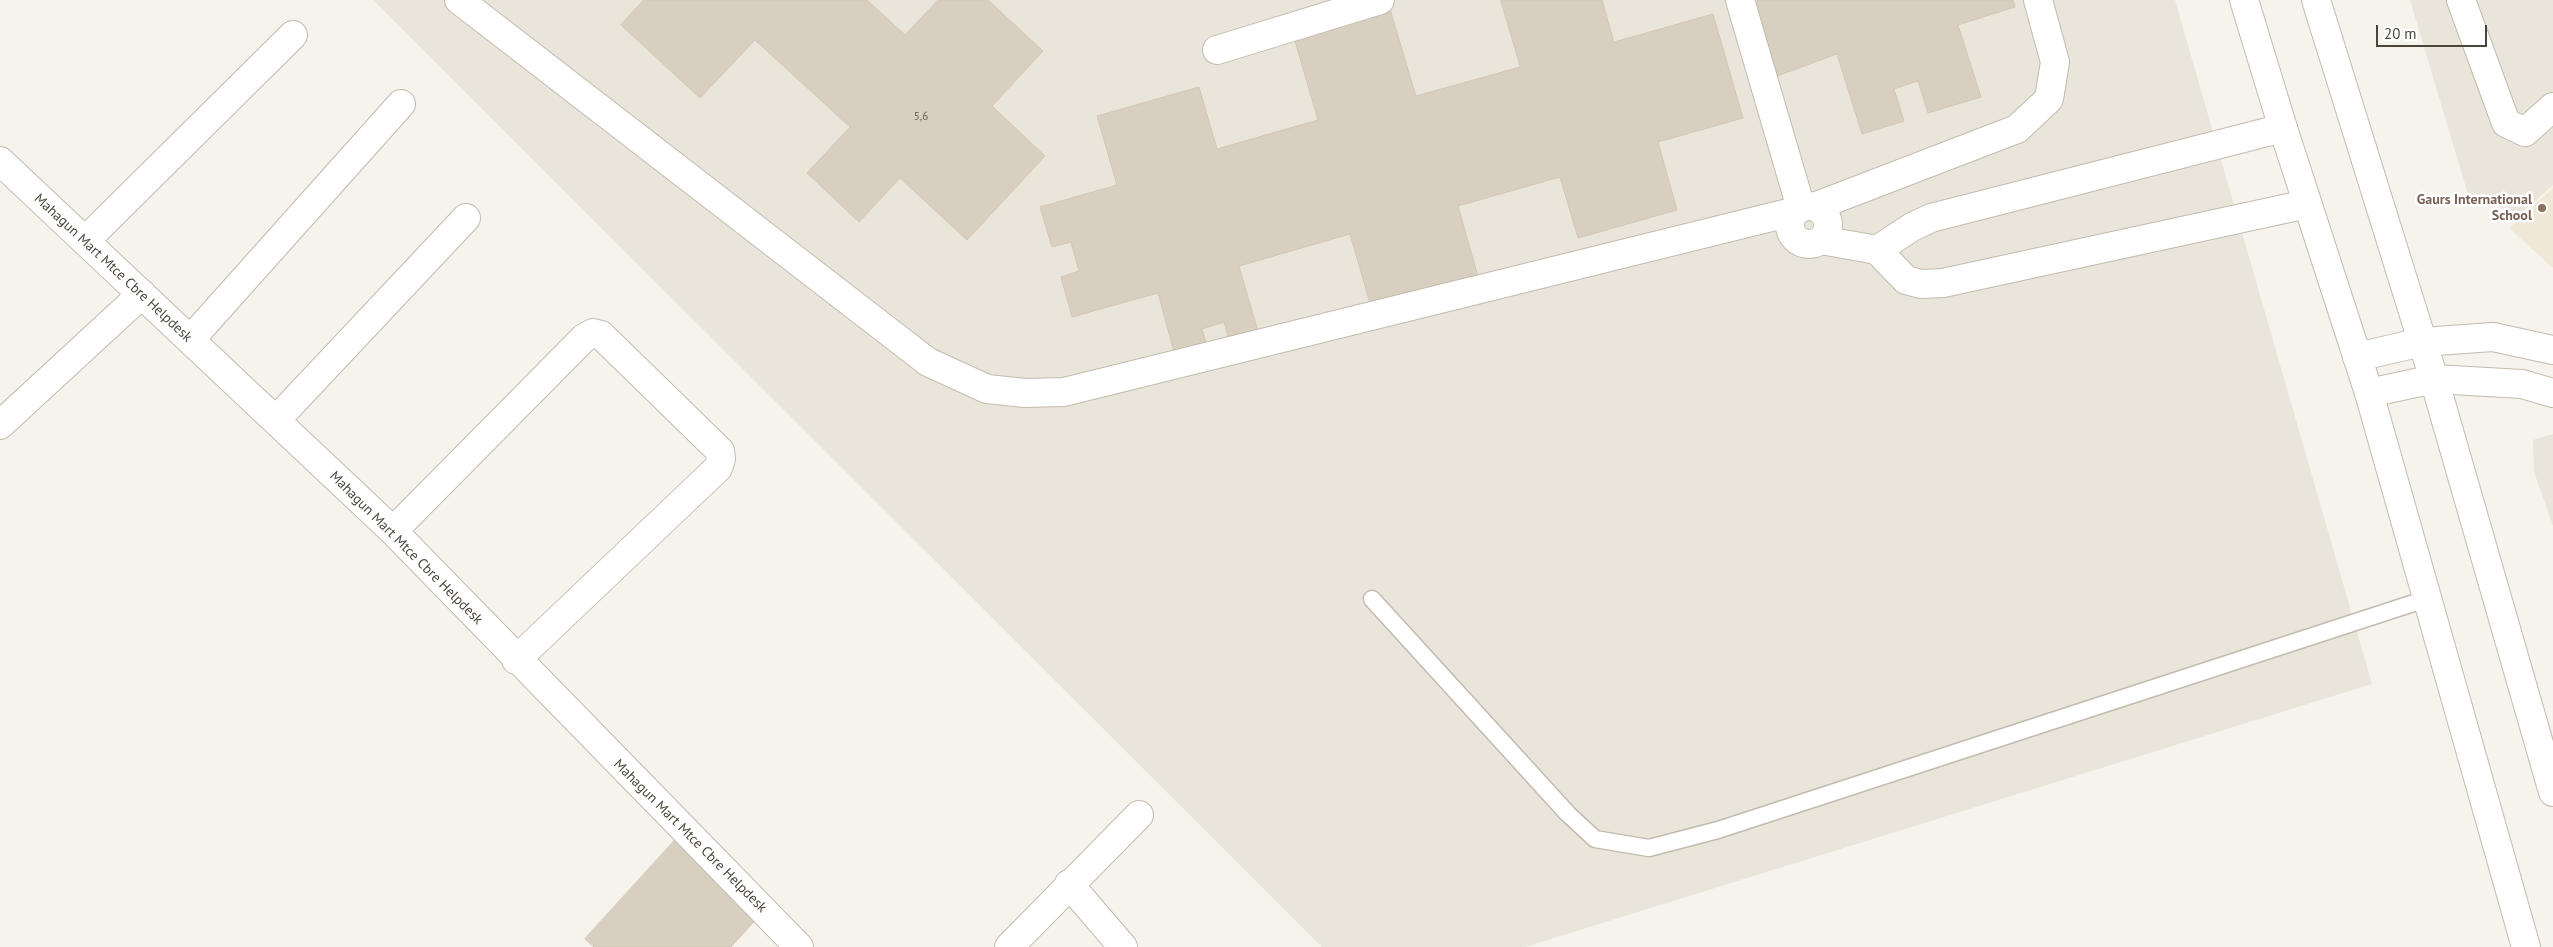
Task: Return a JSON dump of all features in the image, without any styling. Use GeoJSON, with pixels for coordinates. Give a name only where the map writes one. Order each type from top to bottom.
{"type":"FeatureCollection","features":[{"type":"Feature","properties":{"kind":"street"},"geometry":{"type":"LineString","coordinates":[[459,0],[928,362],[987,389],[1025,393],[1064,392],[1804,209],[2017,130],[2049,99],[2055,62],[2038,0]]}},
{"type":"Feature","properties":{"kind":"street"},"geometry":{"type":"LineString","coordinates":[[1217,50],[1380,0]]}},
{"type":"Feature","properties":{"kind":"street"},"geometry":{"type":"LineString","coordinates":[[1740,0],[1804,209]]}},
{"type":"Feature","properties":{"kind":"street"},"geometry":{"type":"LineString","coordinates":[[2244,0],[2307,204],[2369,393],[2526,947]]}},
{"type":"Feature","properties":{"kind":"street"},"geometry":{"type":"LineString","coordinates":[[2316,0],[2434,379],[2553,792]]}},
{"type":"Feature","properties":{"kind":"street"},"geometry":{"type":"LineString","coordinates":[[2462,0],[2506,123],[2525,132],[2553,107]]}},
{"type":"Feature","properties":{"kind":"street"},"geometry":{"type":"LineString","coordinates":[[85,242],[293,35]]}},
{"type":"Feature","properties":{"kind":"street"},"geometry":{"type":"LineString","coordinates":[[190,340],[401,104]]}},
{"type":"Feature","properties":{"kind":"street"},"geometry":{"type":"LineString","coordinates":[[1878,250],[1912,227],[1931,218],[2283,128]]}},
{"type":"Feature","properties":{"kind":"street","name":"Mahagun Mart Mtce Cbre Helpdesk"},"geometry":{"type":"LineString","coordinates":[[0,161],[393,532],[516,660],[799,947]]}},
{"type":"Feature","properties":{"kind":"street"},"geometry":{"type":"LineString","coordinates":[[1804,209],[1790,223],[1793,236],[1803,243],[1809,244],[1821,240],[1878,250],[1906,280],[1921,284],[1943,283],[2307,204]]}},
{"type":"Feature","properties":{"kind":"street"},"geometry":{"type":"LineString","coordinates":[[276,420],[466,218]]}},
{"type":"Feature","properties":{"kind":"street"},"geometry":{"type":"LineString","coordinates":[[4,413],[142,294]]}},
{"type":"Feature","properties":{"kind":"street"},"geometry":{"type":"LineString","coordinates":[[393,532],[584,338],[593,333],[601,336],[720,451],[721,459],[718,468],[516,660]]}},
{"type":"Feature","properties":{"kind":"street"},"geometry":{"type":"LineString","coordinates":[[2357,357],[2422,342],[2493,337],[2553,350]]}},
{"type":"Feature","properties":{"kind":"street"},"geometry":{"type":"LineString","coordinates":[[2369,393],[2434,379],[2522,384],[2553,393]]}},
{"type":"Feature","properties":{"kind":"street"},"geometry":{"type":"LineString","coordinates":[[1009,947],[1139,815]]}},
{"type":"Feature","properties":{"kind":"street"},"geometry":{"type":"LineString","coordinates":[[1069,884],[1123,947]]}},
{"type":"Feature","properties":{"kind":"lane"},"geometry":{"type":"LineString","coordinates":[[1372,599],[1568,814],[1595,839],[1649,848],[1718,830],[2426,598]]}},
{"type":"Feature","properties":{"kind":"shaded area"},"geometry":{"type":"Polygon","coordinates":[[[373,0],[2175,0],[2372,684],[1525,947],[1322,947],[373,0]]]}},
{"type":"Feature","properties":{"kind":"shaded area"},"geometry":{"type":"Polygon","coordinates":[[[2410,0],[2553,0],[2553,185],[2520,215],[2468,194],[2410,0]]]}},
{"type":"Feature","properties":{"kind":"shaded area","name":"Gaurs International School"},"geometry":{"type":"Polygon","coordinates":[[[2553,188],[2553,268],[2509,228],[2553,188]]]}},
{"type":"Feature","properties":{"kind":"shaded area"},"geometry":{"type":"Polygon","coordinates":[[[2553,434],[2553,526],[2534,472],[2533,440],[2553,434]]]}},
{"type":"Feature","properties":{"kind":"building"},"geometry":{"type":"Polygon","coordinates":[[[644,0],[867,0],[905,35],[938,0],[988,0],[1043,51],[992,106],[1045,156],[967,240],[900,178],[859,222],[807,173],[850,127],[755,40],[700,98],[621,25],[644,0]]]}},
{"type":"Feature","properties":{"kind":"building"},"geometry":{"type":"Polygon","coordinates":[[[1501,0],[1602,0],[1614,42],[1713,14],[1743,118],[1658,142],[1677,210],[1578,238],[1560,177],[1458,206],[1479,280],[1372,310],[1350,234],[1239,266],[1259,335],[1230,344],[1224,322],[1202,329],[1208,350],[1176,359],[1158,293],[1072,317],[1061,277],[1079,271],[1071,242],[1052,247],[1040,207],[1117,185],[1097,116],[1199,87],[1217,149],[1318,120],[1293,34],[1389,6],[1416,96],[1520,67],[1501,0]]]}},
{"type":"Feature","properties":{"kind":"building"},"geometry":{"type":"Polygon","coordinates":[[[1757,0],[2013,0],[2015,7],[1958,25],[1981,97],[1928,113],[1918,81],[1894,89],[1904,121],[1862,134],[1837,54],[1777,76],[1757,0]]]}},
{"type":"Feature","properties":{"kind":"building"},"geometry":{"type":"Polygon","coordinates":[[[676,839],[760,915],[731,947],[594,947],[585,939],[676,839]]]}},
{"type":"Feature","properties":{"kind":"place","name":"Gaurs International School"},"geometry":{"type":"Point","coordinates":[2542,208]}}]}
